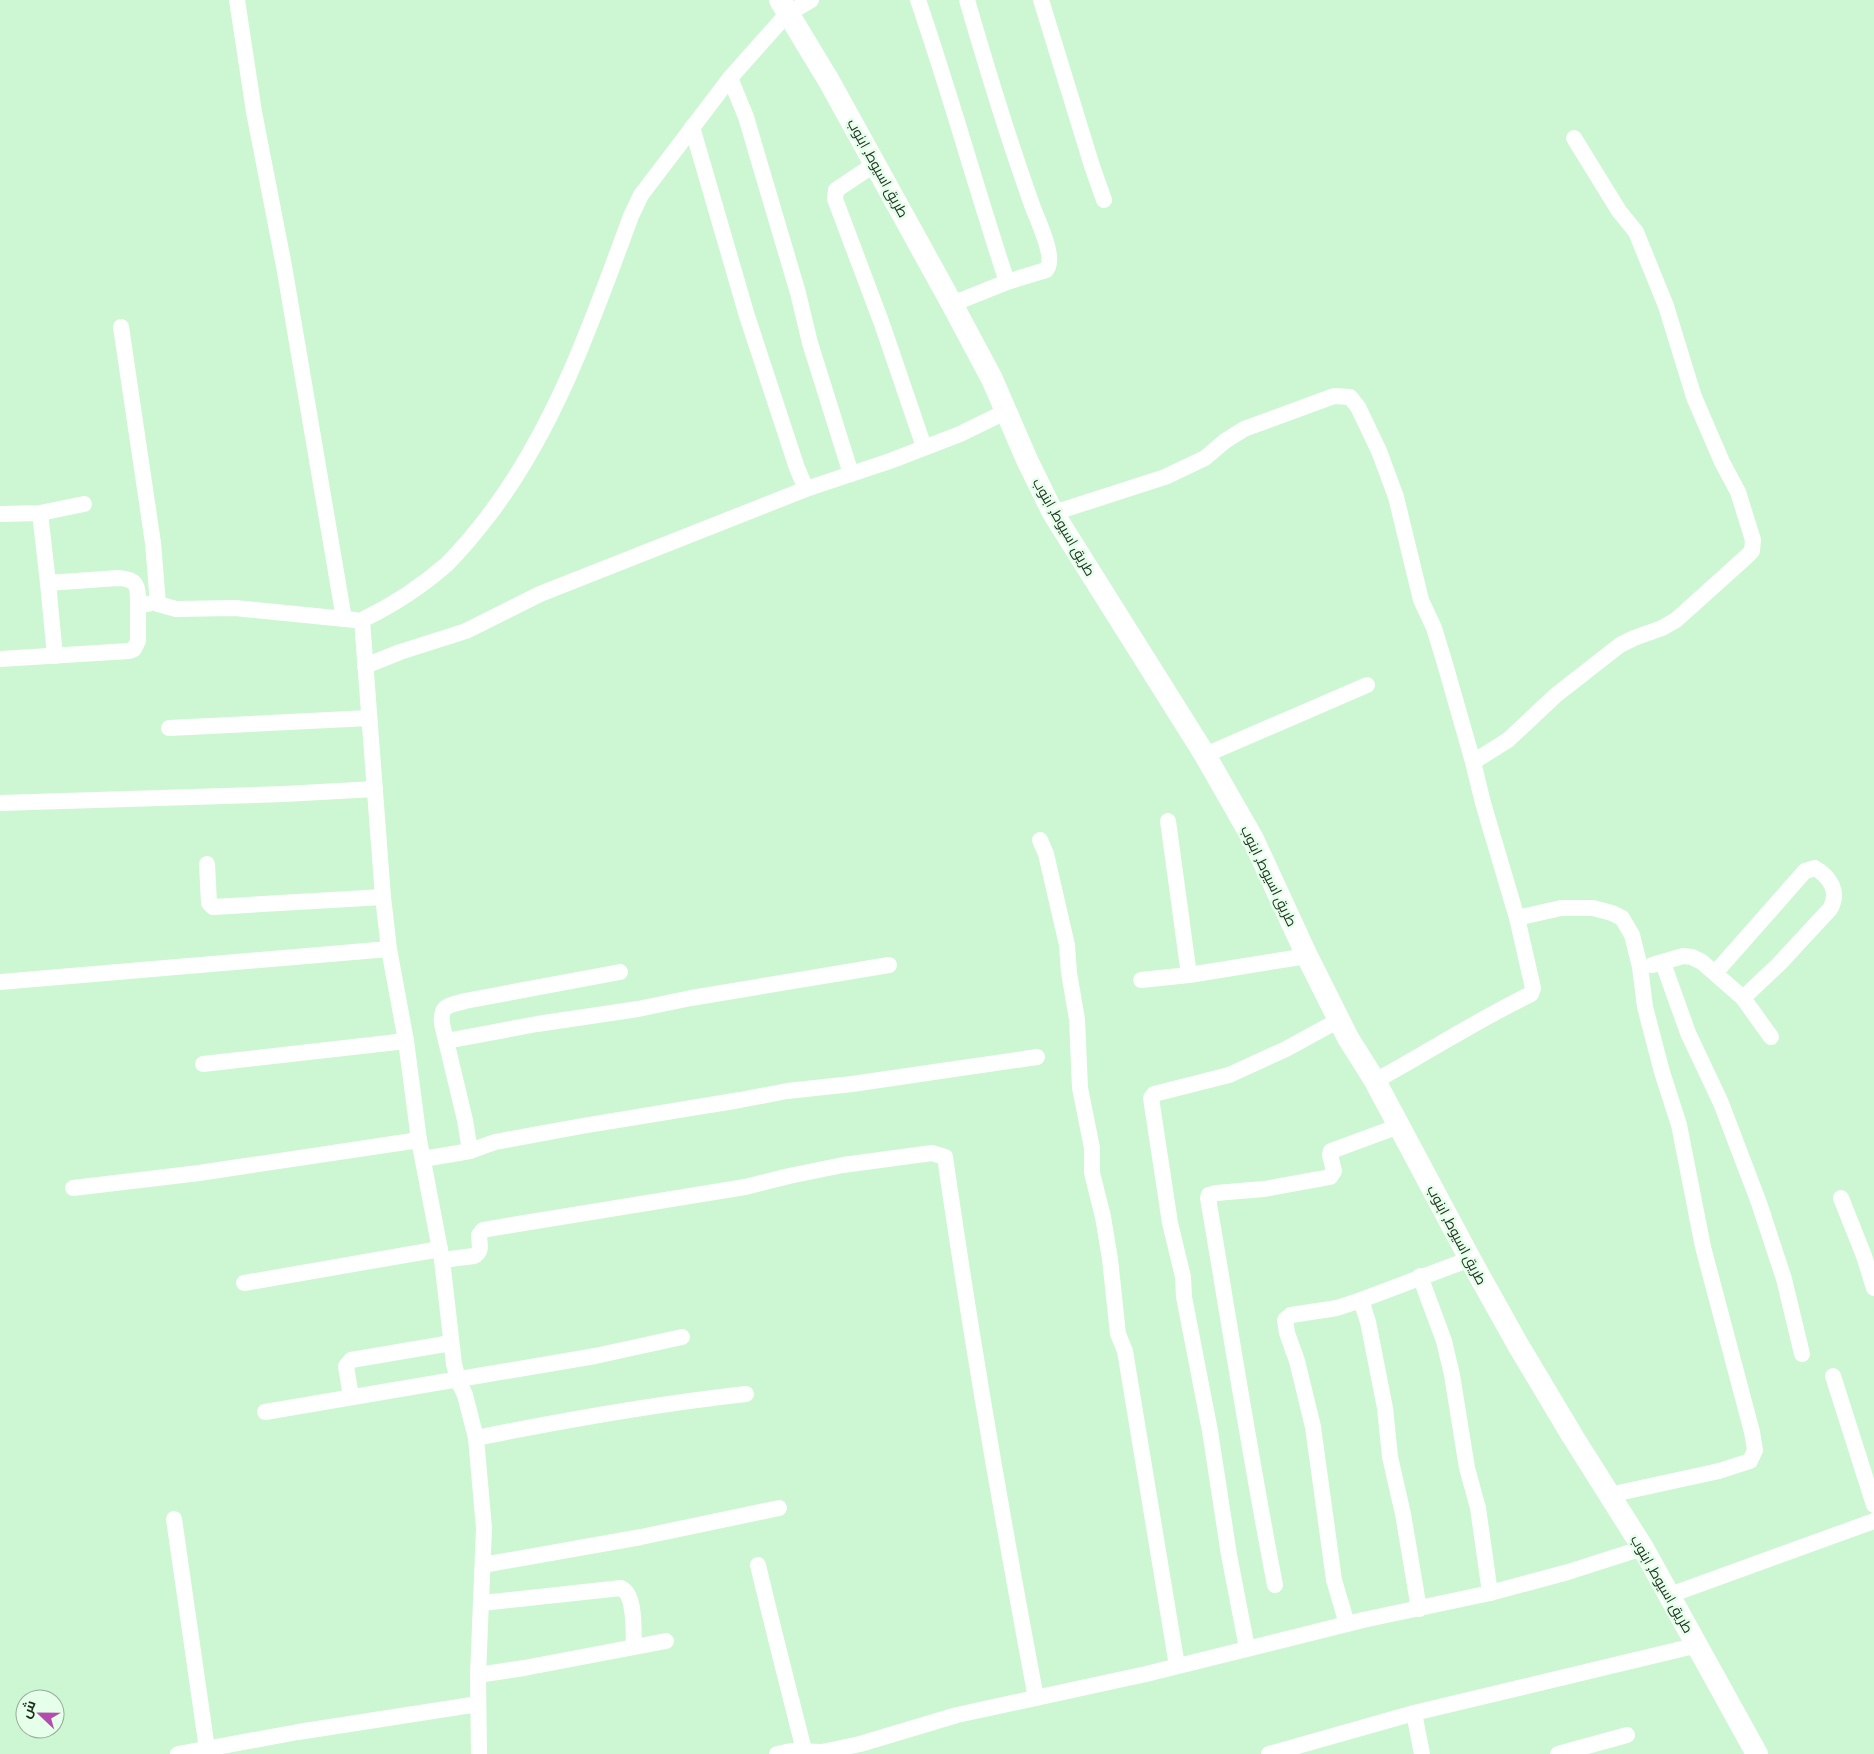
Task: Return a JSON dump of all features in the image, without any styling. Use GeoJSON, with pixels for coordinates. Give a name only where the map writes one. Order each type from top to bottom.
{"type":"FeatureCollection","features":[{"type":"Feature","properties":{"kind":"street"},"geometry":{"type":"LineString","coordinates":[[237,0],[254,112],[284,266],[344,619]]}},
{"type":"Feature","properties":{"kind":"street"},"geometry":{"type":"LineString","coordinates":[[138,603],[158,604],[176,609],[235,608],[362,620],[383,610],[414,590],[447,564],[473,535],[511,486],[537,442],[573,368],[631,216],[641,195],[784,7],[811,0]]}},
{"type":"Feature","properties":{"kind":"street"},"geometry":{"type":"LineString","coordinates":[[918,0],[1007,282]]}},
{"type":"Feature","properties":{"kind":"street"},"geometry":{"type":"LineString","coordinates":[[952,304],[1007,282],[1046,270],[1050,262],[1044,236],[1015,155],[967,0]]}},
{"type":"Feature","properties":{"kind":"street"},"geometry":{"type":"LineString","coordinates":[[1042,0],[1104,200]]}},
{"type":"Feature","properties":{"kind":"street","name":"طريق اسيوط, ابنوب"},"geometry":{"type":"LineString","coordinates":[[784,7],[829,81],[952,304],[992,379],[1005,412],[1054,513],[1205,754],[1253,839],[1307,956],[1348,1038],[1374,1081],[1470,1259],[1549,1398],[1644,1548],[1757,1754]]}},
{"type":"Feature","properties":{"kind":"street"},"geometry":{"type":"LineString","coordinates":[[730,78],[746,117],[798,293],[810,343],[851,474]]}},
{"type":"Feature","properties":{"kind":"street"},"geometry":{"type":"LineString","coordinates":[[692,127],[748,316],[797,468],[806,489]]}},
{"type":"Feature","properties":{"kind":"street"},"geometry":{"type":"LineString","coordinates":[[1473,762],[1508,740],[1556,695],[1620,645],[1662,628],[1676,620],[1752,551],[1752,533],[1738,492],[1722,462],[1694,397],[1666,306],[1636,232],[1619,211],[1574,138]]}},
{"type":"Feature","properties":{"kind":"street"},"geometry":{"type":"LineString","coordinates":[[875,164],[836,190],[835,194],[924,447]]}},
{"type":"Feature","properties":{"kind":"street"},"geometry":{"type":"LineString","coordinates":[[121,327],[153,543],[158,604]]}},
{"type":"Feature","properties":{"kind":"street"},"geometry":{"type":"LineString","coordinates":[[1054,513],[1165,477],[1205,458],[1244,428],[1334,396],[1350,397],[1358,407],[1379,451],[1396,497],[1421,600],[1434,628],[1473,762],[1483,804],[1517,918],[1533,988],[1531,994],[1496,1011],[1440,1046],[1374,1081]]}},
{"type":"Feature","properties":{"kind":"street"},"geometry":{"type":"LineString","coordinates":[[365,666],[466,630],[540,594],[806,489],[960,434],[1005,412]]}},
{"type":"Feature","properties":{"kind":"street"},"geometry":{"type":"LineString","coordinates":[[0,514],[40,513],[84,504]]}},
{"type":"Feature","properties":{"kind":"street"},"geometry":{"type":"LineString","coordinates":[[40,513],[54,656]]}},
{"type":"Feature","properties":{"kind":"street"},"geometry":{"type":"LineString","coordinates":[[0,659],[129,651],[134,649],[138,641],[138,589],[134,582],[128,578],[118,578],[48,583]]}},
{"type":"Feature","properties":{"kind":"street"},"geometry":{"type":"LineString","coordinates":[[362,620],[383,897],[389,949],[406,1041],[419,1140],[441,1254],[451,1344],[458,1380],[465,1395],[476,1438],[484,1528],[478,1675],[479,1754]]}},
{"type":"Feature","properties":{"kind":"street"},"geometry":{"type":"LineString","coordinates":[[1205,754],[1367,685]]}},
{"type":"Feature","properties":{"kind":"street"},"geometry":{"type":"LineString","coordinates":[[170,728],[369,718]]}},
{"type":"Feature","properties":{"kind":"street"},"geometry":{"type":"LineString","coordinates":[[0,803],[284,794],[376,789]]}},
{"type":"Feature","properties":{"kind":"street"},"geometry":{"type":"LineString","coordinates":[[1168,822],[1189,975]]}},
{"type":"Feature","properties":{"kind":"street"},"geometry":{"type":"LineString","coordinates":[[1040,840],[1048,863],[1067,945],[1069,973],[1077,1019],[1080,1088],[1092,1148],[1092,1173],[1103,1217],[1118,1334],[1125,1351],[1177,1666]]}},
{"type":"Feature","properties":{"kind":"street"},"geometry":{"type":"LineString","coordinates":[[206,864],[209,903],[213,907],[383,897]]}},
{"type":"Feature","properties":{"kind":"street"},"geometry":{"type":"LineString","coordinates":[[1715,973],[1805,871],[1815,868],[1830,879],[1833,888],[1833,904],[1830,909],[1779,964],[1743,998]]}},
{"type":"Feature","properties":{"kind":"street"},"geometry":{"type":"LineString","coordinates":[[1517,918],[1561,908],[1593,908],[1622,918],[1632,935],[1640,967],[1645,1007],[1662,1072],[1679,1125],[1703,1247],[1752,1432],[1754,1450],[1750,1461],[1726,1469],[1609,1495]]}},
{"type":"Feature","properties":{"kind":"street"},"geometry":{"type":"LineString","coordinates":[[0,982],[389,949]]}},
{"type":"Feature","properties":{"kind":"street"},"geometry":{"type":"LineString","coordinates":[[1141,980],[1189,975],[1307,956]]}},
{"type":"Feature","properties":{"kind":"street"},"geometry":{"type":"LineString","coordinates":[[1640,967],[1663,963],[1683,956],[1692,957],[1702,962],[1743,998],[1771,1037]]}},
{"type":"Feature","properties":{"kind":"street"},"geometry":{"type":"LineString","coordinates":[[1663,963],[1688,1033],[1721,1103],[1742,1154],[1784,1279],[1802,1354]]}},
{"type":"Feature","properties":{"kind":"street"},"geometry":{"type":"LineString","coordinates":[[446,1041],[889,965]]}},
{"type":"Feature","properties":{"kind":"street"},"geometry":{"type":"LineString","coordinates":[[470,1151],[441,1013],[446,1006],[620,972]]}},
{"type":"Feature","properties":{"kind":"street"},"geometry":{"type":"LineString","coordinates":[[1246,1648],[1229,1555],[1210,1431],[1184,1296],[1183,1277],[1170,1223],[1151,1098],[1154,1094],[1229,1075],[1286,1050],[1339,1020]]}},
{"type":"Feature","properties":{"kind":"street"},"geometry":{"type":"LineString","coordinates":[[203,1064],[406,1041]]}},
{"type":"Feature","properties":{"kind":"street"},"geometry":{"type":"LineString","coordinates":[[423,1159],[470,1151],[495,1142],[787,1091],[852,1084],[1037,1057]]}},
{"type":"Feature","properties":{"kind":"street"},"geometry":{"type":"LineString","coordinates":[[1275,1585],[1250,1455],[1247,1424],[1208,1198],[1213,1194],[1264,1189],[1330,1178],[1334,1171],[1330,1155],[1331,1151],[1399,1126]]}},
{"type":"Feature","properties":{"kind":"street"},"geometry":{"type":"LineString","coordinates":[[72,1188],[199,1173],[419,1140]]}},
{"type":"Feature","properties":{"kind":"street"},"geometry":{"type":"LineString","coordinates":[[244,1283],[346,1264],[441,1254],[474,1256],[480,1250],[479,1238],[481,1233],[494,1228],[737,1189],[843,1165],[932,1153],[945,1157],[966,1302],[1036,1698]]}},
{"type":"Feature","properties":{"kind":"street"},"geometry":{"type":"LineString","coordinates":[[1841,1198],[1864,1256],[1874,1288]]}},
{"type":"Feature","properties":{"kind":"street"},"geometry":{"type":"LineString","coordinates":[[1347,1624],[1334,1580],[1312,1427],[1297,1360],[1287,1333],[1285,1320],[1291,1315],[1337,1308],[1397,1288],[1420,1276],[1470,1259]]}},
{"type":"Feature","properties":{"kind":"street"},"geometry":{"type":"LineString","coordinates":[[1420,1276],[1444,1341],[1452,1375],[1466,1468],[1478,1508],[1490,1593]]}},
{"type":"Feature","properties":{"kind":"street"},"geometry":{"type":"LineString","coordinates":[[1361,1300],[1368,1322],[1386,1416],[1390,1457],[1399,1495],[1419,1609]]}},
{"type":"Feature","properties":{"kind":"street"},"geometry":{"type":"LineString","coordinates":[[265,1412],[594,1356],[682,1336]]}},
{"type":"Feature","properties":{"kind":"street"},"geometry":{"type":"LineString","coordinates":[[351,1396],[346,1366],[350,1360],[451,1344]]}},
{"type":"Feature","properties":{"kind":"street"},"geometry":{"type":"LineString","coordinates":[[1834,1376],[1874,1505]]}},
{"type":"Feature","properties":{"kind":"street"},"geometry":{"type":"LineString","coordinates":[[476,1438],[686,1401],[746,1394]]}},
{"type":"Feature","properties":{"kind":"street"},"geometry":{"type":"LineString","coordinates":[[483,1566],[641,1537],[779,1508]]}},
{"type":"Feature","properties":{"kind":"street"},"geometry":{"type":"LineString","coordinates":[[174,1519],[207,1748]]}},
{"type":"Feature","properties":{"kind":"street"},"geometry":{"type":"LineString","coordinates":[[1670,1595],[1874,1522]]}},
{"type":"Feature","properties":{"kind":"street"},"geometry":{"type":"LineString","coordinates":[[778,1754],[791,1751],[804,1753],[862,1749],[910,1730],[957,1715],[1177,1666],[1347,1624],[1490,1593],[1568,1572],[1644,1548]]}},
{"type":"Feature","properties":{"kind":"street"},"geometry":{"type":"LineString","coordinates":[[758,1566],[804,1753]]}},
{"type":"Feature","properties":{"kind":"street"},"geometry":{"type":"LineString","coordinates":[[482,1603],[621,1588],[626,1591],[631,1600],[634,1646]]}},
{"type":"Feature","properties":{"kind":"street"},"geometry":{"type":"LineString","coordinates":[[478,1675],[524,1668],[666,1640]]}},
{"type":"Feature","properties":{"kind":"street"},"geometry":{"type":"LineString","coordinates":[[1269,1754],[1414,1714],[1698,1645]]}},
{"type":"Feature","properties":{"kind":"street"},"geometry":{"type":"LineString","coordinates":[[178,1754],[298,1732],[478,1704]]}},
{"type":"Feature","properties":{"kind":"street"},"geometry":{"type":"LineString","coordinates":[[1414,1714],[1422,1754]]}},
{"type":"Feature","properties":{"kind":"street"},"geometry":{"type":"LineString","coordinates":[[1558,1754],[1627,1735]]}}]}
